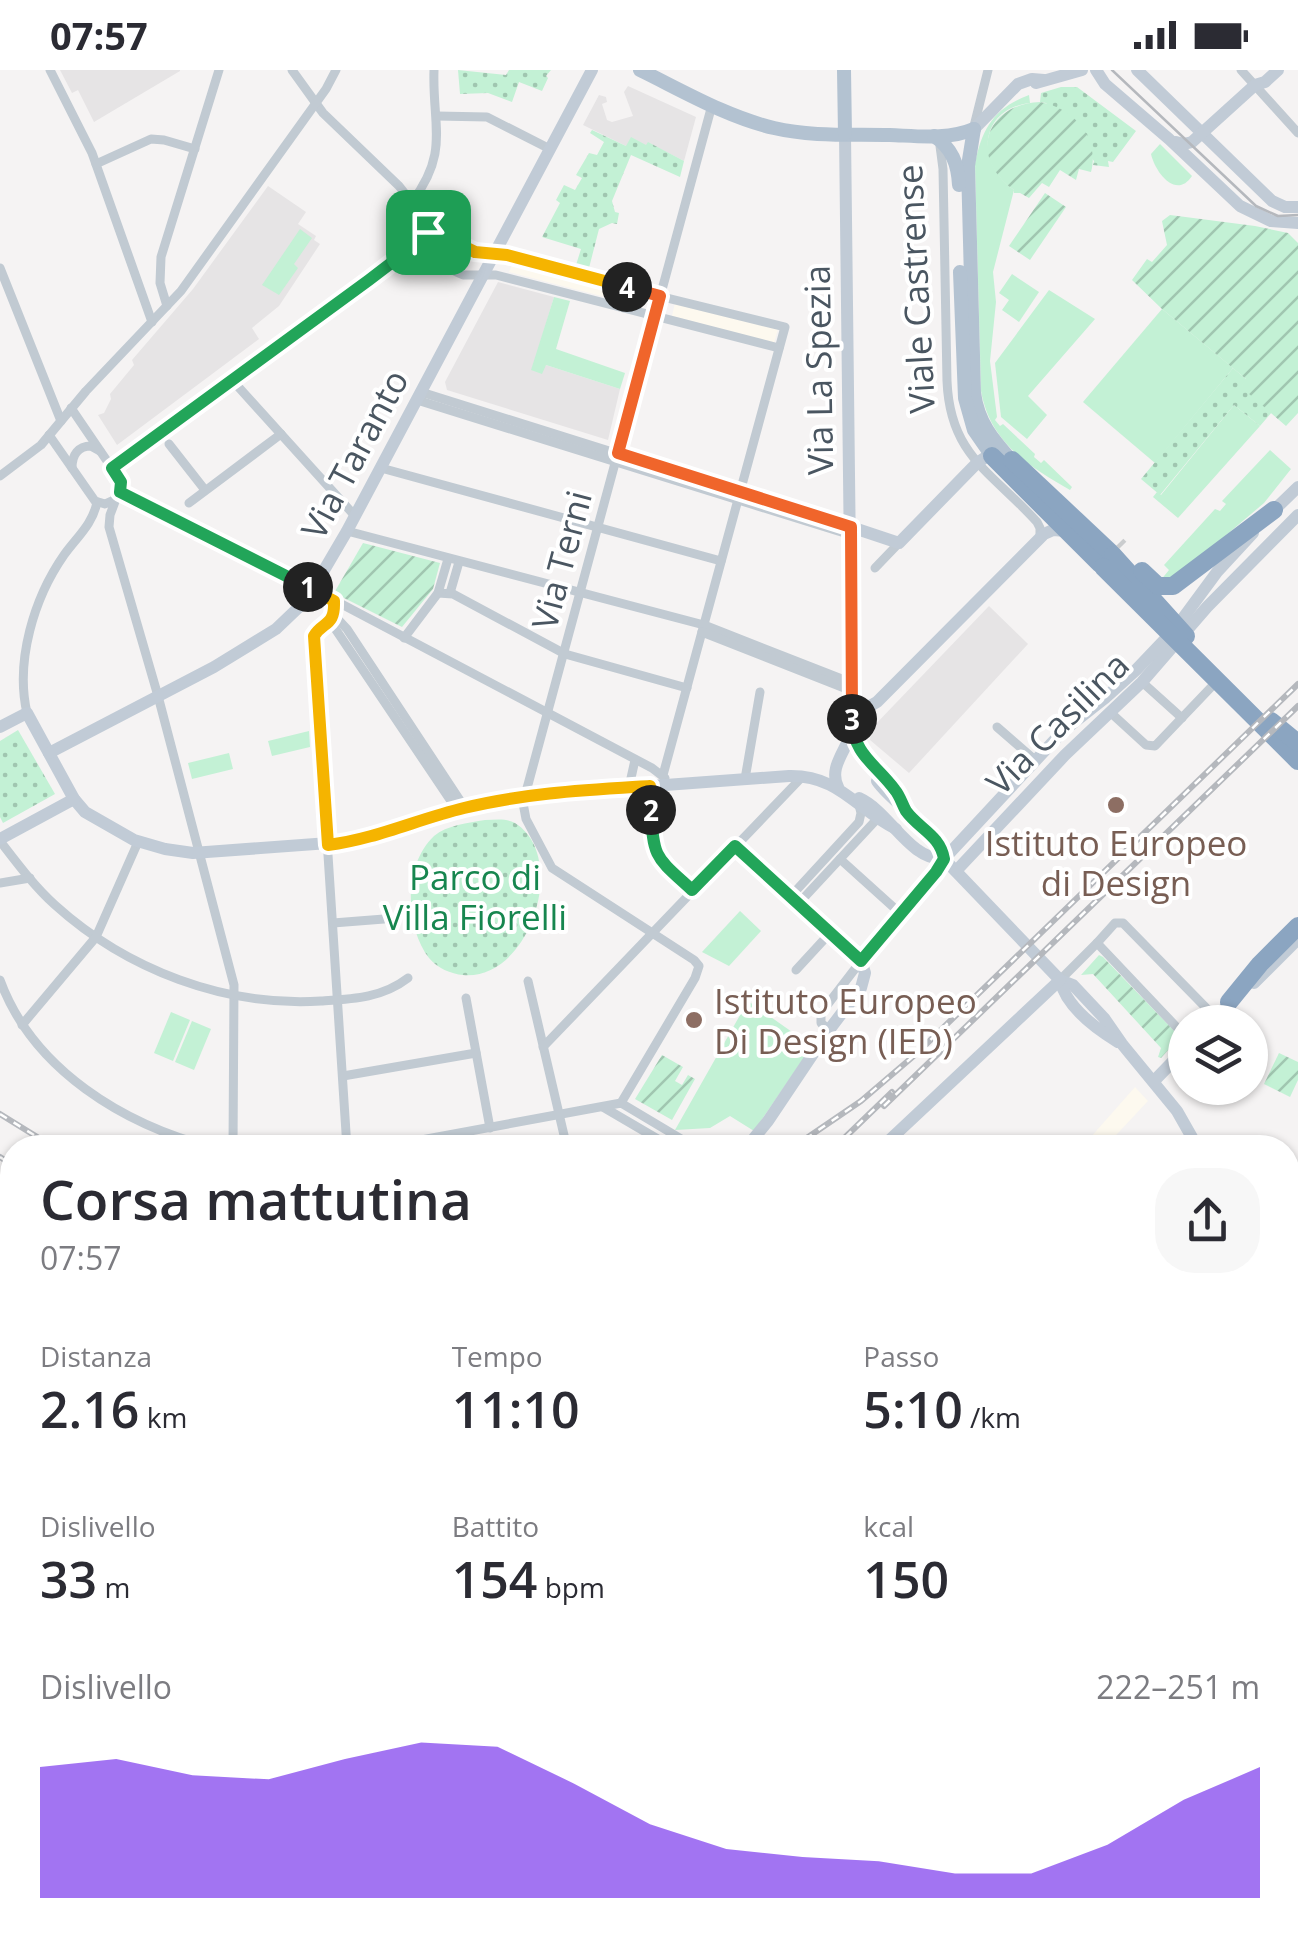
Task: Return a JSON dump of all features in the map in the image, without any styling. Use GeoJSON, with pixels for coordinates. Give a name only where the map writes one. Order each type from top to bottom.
{"type":"FeatureCollection","features":[{"type":"Feature","properties":{"kind":"highway","name":"Viale Castrense"},"geometry":{"type":"LineString","coordinates":[[985,460],[1110,555],[1156,612]]}},
{"type":"Feature","properties":{"kind":"highway","name":"Viale Castrense"},"geometry":{"type":"LineString","coordinates":[[1012,460],[1069,523]]}},
{"type":"Feature","properties":{"kind":"highway"},"geometry":{"type":"LineString","coordinates":[[1110,555],[1156,585],[1169,587],[1274,510]]}},
{"type":"Feature","properties":{"kind":"highway"},"geometry":{"type":"LineString","coordinates":[[1156,612],[1298,743]]}},
{"type":"Feature","properties":{"kind":"highway"},"geometry":{"type":"LineString","coordinates":[[1156,612],[1298,760]]}},
{"type":"Feature","properties":{"kind":"highway"},"geometry":{"type":"LineString","coordinates":[[1229,1002],[1298,926]]}},
{"type":"Feature","properties":{"kind":"main road","name":"Via Taranto"},"geometry":{"type":"LineString","coordinates":[[49,753],[269,634],[313,589],[592,70]]}},
{"type":"Feature","properties":{"kind":"main road"},"geometry":{"type":"LineString","coordinates":[[640,70],[712,105],[776,128],[933,136],[955,135],[974,128],[1006,97],[1044,80],[1082,70]]}},
{"type":"Feature","properties":{"kind":"main road","name":"Via La Spezia"},"geometry":{"type":"LineString","coordinates":[[844,70],[852,729],[856,744],[879,784],[893,793],[938,842],[944,859]]}},
{"type":"Feature","properties":{"kind":"main road"},"geometry":{"type":"LineString","coordinates":[[1096,70],[1102,82],[1244,209],[1275,222],[1298,223]]}},
{"type":"Feature","properties":{"kind":"main road"},"geometry":{"type":"LineString","coordinates":[[1137,70],[1275,203],[1298,207]]}},
{"type":"Feature","properties":{"kind":"main road"},"geometry":{"type":"LineString","coordinates":[[1169,138],[1186,144],[1201,134],[1255,85],[1263,70]]}},
{"type":"Feature","properties":{"kind":"main road"},"geometry":{"type":"LineString","coordinates":[[1255,85],[1278,70]]}},
{"type":"Feature","properties":{"kind":"main road","name":"Viale Castrense"},"geometry":{"type":"LineString","coordinates":[[974,128],[968,172],[974,393],[986,431],[1012,460]]}},
{"type":"Feature","properties":{"kind":"main road","name":"Viale Castrense"},"geometry":{"type":"LineString","coordinates":[[933,136],[950,150],[958,169],[964,391],[985,460]]}},
{"type":"Feature","properties":{"kind":"main road"},"geometry":{"type":"LineString","coordinates":[[851,531],[899,543],[985,460],[1012,460]]}},
{"type":"Feature","properties":{"kind":"main road","name":"Via Casilina"},"geometry":{"type":"LineString","coordinates":[[861,961],[944,859],[1066,728],[1136,670],[1175,628],[1217,572],[1298,486]]}},
{"type":"Feature","properties":{"kind":"main road","name":"Via Casilina"},"geometry":{"type":"LineString","coordinates":[[956,870],[1142,682],[1207,607],[1298,515]]}},
{"type":"Feature","properties":{"kind":"main road"},"geometry":{"type":"LineString","coordinates":[[852,707],[868,707],[881,698],[1040,539],[1069,523]]}},
{"type":"Feature","properties":{"kind":"main road"},"geometry":{"type":"LineString","coordinates":[[0,727],[27,713],[80,808],[138,842],[198,854],[328,845],[380,836],[461,809],[524,796],[650,786],[665,780],[804,776],[838,787],[867,802],[875,815],[926,856],[944,859],[956,870],[1056,977],[1063,995],[1098,1028],[1122,1044],[1177,1110],[1191,1135]]}},
{"type":"Feature","properties":{"kind":"main road","name":"Via La Spezia"},"geometry":{"type":"LineString","coordinates":[[839,760],[852,729]]}},
{"type":"Feature","properties":{"kind":"main road"},"geometry":{"type":"LineString","coordinates":[[804,776],[852,754],[871,765],[874,779],[855,799]]}},
{"type":"Feature","properties":{"kind":"main road"},"geometry":{"type":"LineString","coordinates":[[838,787],[834,776],[839,760]]}},
{"type":"Feature","properties":{"kind":"main road"},"geometry":{"type":"LineString","coordinates":[[0,840],[74,799]]}},
{"type":"Feature","properties":{"kind":"main road"},"geometry":{"type":"LineString","coordinates":[[1226,1005],[1298,938]]}},
{"type":"Feature","properties":{"kind":"main road"},"geometry":{"type":"LineString","coordinates":[[756,1135],[864,982],[861,961]]}},
{"type":"Feature","properties":{"kind":"main road"},"geometry":{"type":"LineString","coordinates":[[894,1135],[1056,977]]}},
{"type":"Feature","properties":{"kind":"main road"},"geometry":{"type":"LineString","coordinates":[[1154,1081],[1168,1067]]}},
{"type":"Feature","properties":{"kind":"street"},"geometry":{"type":"LineString","coordinates":[[50,70],[96,164],[152,322]]}},
{"type":"Feature","properties":{"kind":"street"},"geometry":{"type":"LineString","coordinates":[[167,306],[160,287],[161,257],[219,70]]}},
{"type":"Feature","properties":{"kind":"street"},"geometry":{"type":"LineString","coordinates":[[292,70],[315,104],[399,186],[436,233]]}},
{"type":"Feature","properties":{"kind":"street"},"geometry":{"type":"LineString","coordinates":[[0,476],[49,436],[194,275],[336,70]]}},
{"type":"Feature","properties":{"kind":"street"},"geometry":{"type":"LineString","coordinates":[[423,257],[416,238],[412,202],[434,163],[438,138],[434,70]]}},
{"type":"Feature","properties":{"kind":"street","name":"Viale Castrense"},"geometry":{"type":"LineString","coordinates":[[974,128],[988,70]]}},
{"type":"Feature","properties":{"kind":"street"},"geometry":{"type":"LineString","coordinates":[[1241,70],[1298,133]]}},
{"type":"Feature","properties":{"kind":"street","name":"Via Terni"},"geometry":{"type":"LineString","coordinates":[[524,796],[712,105]]}},
{"type":"Feature","properties":{"kind":"street"},"geometry":{"type":"LineString","coordinates":[[437,116],[487,117],[550,150]]}},
{"type":"Feature","properties":{"kind":"street","name":"Viale Castrense"},"geometry":{"type":"LineString","coordinates":[[933,136],[941,148],[943,163],[950,414],[960,438],[985,460],[1036,520],[1040,539]]}},
{"type":"Feature","properties":{"kind":"street"},"geometry":{"type":"LineString","coordinates":[[96,164],[152,139],[195,149]]}},
{"type":"Feature","properties":{"kind":"street"},"geometry":{"type":"LineString","coordinates":[[112,468],[403,254],[426,232],[475,252],[511,256],[785,327],[686,688],[665,780],[548,713],[277,570],[118,496]]}},
{"type":"Feature","properties":{"kind":"street"},"geometry":{"type":"LineString","coordinates":[[403,254],[423,257],[457,274],[500,276],[779,348]]}},
{"type":"Feature","properties":{"kind":"street"},"geometry":{"type":"LineString","coordinates":[[0,268],[3,286],[61,421]]}},
{"type":"Feature","properties":{"kind":"street"},"geometry":{"type":"LineString","coordinates":[[946,337],[962,352]]}},
{"type":"Feature","properties":{"kind":"street"},"geometry":{"type":"LineString","coordinates":[[233,380],[355,516]]}},
{"type":"Feature","properties":{"kind":"street"},"geometry":{"type":"LineString","coordinates":[[420,396],[851,531]]}},
{"type":"Feature","properties":{"kind":"street"},"geometry":{"type":"LineString","coordinates":[[72,408],[121,482],[109,524],[236,996],[233,1135]]}},
{"type":"Feature","properties":{"kind":"street"},"geometry":{"type":"LineString","coordinates":[[188,503],[282,434]]}},
{"type":"Feature","properties":{"kind":"street"},"geometry":{"type":"LineString","coordinates":[[49,436],[90,496],[108,504],[118,496]]}},
{"type":"Feature","properties":{"kind":"street"},"geometry":{"type":"LineString","coordinates":[[169,444],[205,490]]}},
{"type":"Feature","properties":{"kind":"street"},"geometry":{"type":"LineString","coordinates":[[72,468],[75,454],[85,446],[102,452]]}},
{"type":"Feature","properties":{"kind":"street"},"geometry":{"type":"LineString","coordinates":[[381,468],[721,562]]}},
{"type":"Feature","properties":{"kind":"street"},"geometry":{"type":"LineString","coordinates":[[27,713],[24,676],[34,616],[52,574],[89,524],[97,502]]}},
{"type":"Feature","properties":{"kind":"street"},"geometry":{"type":"LineString","coordinates":[[347,531],[703,629],[852,687]]}},
{"type":"Feature","properties":{"kind":"street"},"geometry":{"type":"LineString","coordinates":[[875,568],[899,543]]}},
{"type":"Feature","properties":{"kind":"street"},"geometry":{"type":"LineString","coordinates":[[450,593],[453,560]]}},
{"type":"Feature","properties":{"kind":"street"},"geometry":{"type":"LineString","coordinates":[[404,638],[438,594],[453,560]]}},
{"type":"Feature","properties":{"kind":"street"},"geometry":{"type":"LineString","coordinates":[[438,594],[450,593],[565,654],[686,688]]}},
{"type":"Feature","properties":{"kind":"street"},"geometry":{"type":"LineString","coordinates":[[334,601],[331,618],[314,636],[346,1135]]}},
{"type":"Feature","properties":{"kind":"street"},"geometry":{"type":"LineString","coordinates":[[331,618],[347,629],[461,809]]}},
{"type":"Feature","properties":{"kind":"street"},"geometry":{"type":"LineString","coordinates":[[1189,651],[1244,704]]}},
{"type":"Feature","properties":{"kind":"street"},"geometry":{"type":"LineString","coordinates":[[1111,713],[1150,747],[1157,745],[1218,679]]}},
{"type":"Feature","properties":{"kind":"street"},"geometry":{"type":"LineString","coordinates":[[1142,682],[1182,718]]}},
{"type":"Feature","properties":{"kind":"street"},"geometry":{"type":"LineString","coordinates":[[745,779],[760,692]]}},
{"type":"Feature","properties":{"kind":"street"},"geometry":{"type":"LineString","coordinates":[[997,727],[1036,761]]}},
{"type":"Feature","properties":{"kind":"street"},"geometry":{"type":"LineString","coordinates":[[629,788],[634,760]]}},
{"type":"Feature","properties":{"kind":"street"},"geometry":{"type":"LineString","coordinates":[[543,1047],[804,776]]}},
{"type":"Feature","properties":{"kind":"street"},"geometry":{"type":"LineString","coordinates":[[650,786],[654,850],[692,890]]}},
{"type":"Feature","properties":{"kind":"street"},"geometry":{"type":"LineString","coordinates":[[524,796],[525,816],[552,868],[696,961],[699,969],[621,1104]]}},
{"type":"Feature","properties":{"kind":"street"},"geometry":{"type":"LineString","coordinates":[[795,899],[858,822],[861,813],[855,799]]}},
{"type":"Feature","properties":{"kind":"street"},"geometry":{"type":"LineString","coordinates":[[795,899],[840,859],[875,815]]}},
{"type":"Feature","properties":{"kind":"street"},"geometry":{"type":"LineString","coordinates":[[0,840],[65,913],[131,958],[178,980],[236,996],[295,1002],[377,995],[408,978]]}},
{"type":"Feature","properties":{"kind":"street"},"geometry":{"type":"LineString","coordinates":[[22,1025],[96,936],[138,842]]}},
{"type":"Feature","properties":{"kind":"street"},"geometry":{"type":"LineString","coordinates":[[735,846],[861,961]]}},
{"type":"Feature","properties":{"kind":"street"},"geometry":{"type":"LineString","coordinates":[[840,859],[900,914]]}},
{"type":"Feature","properties":{"kind":"street"},"geometry":{"type":"LineString","coordinates":[[0,883],[30,878]]}},
{"type":"Feature","properties":{"kind":"street"},"geometry":{"type":"LineString","coordinates":[[333,923],[384,920]]}},
{"type":"Feature","properties":{"kind":"street"},"geometry":{"type":"LineString","coordinates":[[1056,977],[1121,922],[1199,1005]]}},
{"type":"Feature","properties":{"kind":"street"},"geometry":{"type":"LineString","coordinates":[[796,970],[831,932]]}},
{"type":"Feature","properties":{"kind":"street"},"geometry":{"type":"LineString","coordinates":[[1096,943],[1168,1018]]}},
{"type":"Feature","properties":{"kind":"street"},"geometry":{"type":"LineString","coordinates":[[0,980],[22,1025],[67,1074],[116,1109],[174,1135]]}},
{"type":"Feature","properties":{"kind":"street"},"geometry":{"type":"LineString","coordinates":[[528,981],[564,1135]]}},
{"type":"Feature","properties":{"kind":"street"},"geometry":{"type":"LineString","coordinates":[[466,998],[490,1128]]}},
{"type":"Feature","properties":{"kind":"street"},"geometry":{"type":"LineString","coordinates":[[343,1076],[476,1053]]}},
{"type":"Feature","properties":{"kind":"street"},"geometry":{"type":"LineString","coordinates":[[451,1135],[621,1104],[674,1135]]}},
{"type":"Feature","properties":{"kind":"street"},"geometry":{"type":"LineString","coordinates":[[603,1106],[651,1135]]}},
{"type":"Feature","properties":{"kind":"shaded area"},"geometry":{"type":"Polygon","coordinates":[[[60,70],[180,71],[94,122],[78,90],[72,93],[60,70]]]}},
{"type":"Feature","properties":{"kind":"shaded area"},"geometry":{"type":"Polygon","coordinates":[[[628,86],[696,117],[684,161],[649,143],[626,146],[583,125],[599,95],[606,97],[607,102],[602,104],[607,120],[633,116],[624,92],[628,86]]]}},
{"type":"Feature","properties":{"kind":"shaded area"},"geometry":{"type":"Polygon","coordinates":[[[268,186],[306,212],[298,224],[316,236],[314,240],[320,244],[279,306],[252,328],[259,339],[117,445],[98,415],[104,413],[110,394],[134,365],[132,360],[193,289],[268,186]]]}},
{"type":"Feature","properties":{"kind":"shaded area"},"geometry":{"type":"Polygon","coordinates":[[[513,261],[643,295],[640,306],[509,272],[513,261]]]}},
{"type":"Feature","properties":{"kind":"shaded area"},"geometry":{"type":"Polygon","coordinates":[[[498,282],[554,297],[532,370],[546,365],[620,389],[608,440],[447,390],[445,382],[498,282]]]}},
{"type":"Feature","properties":{"kind":"shaded area"},"geometry":{"type":"Polygon","coordinates":[[[675,303],[778,329],[774,343],[672,316],[675,303]]]}},
{"type":"Feature","properties":{"kind":"shaded area"},"geometry":{"type":"Polygon","coordinates":[[[989,606],[1028,644],[909,773],[870,740],[871,729],[989,606]]]}},
{"type":"Feature","properties":{"kind":"shaded area"},"geometry":{"type":"Polygon","coordinates":[[[1135,1087],[1148,1101],[1116,1135],[1093,1135],[1135,1087]]]}},
{"type":"Feature","properties":{"kind":"green space"},"geometry":{"type":"Polygon","coordinates":[[[458,70],[506,75],[509,70],[551,70],[542,91],[519,82],[512,102],[488,93],[460,94],[458,70]]]}},
{"type":"Feature","properties":{"kind":"green space"},"geometry":{"type":"Polygon","coordinates":[[[1077,87],[1136,131],[1113,162],[1108,161],[1109,167],[1093,165],[1094,161],[1046,103],[1040,102],[1041,93],[1077,87]]]}},
{"type":"Feature","properties":{"kind":"green space"},"geometry":{"type":"Polygon","coordinates":[[[1029,95],[1030,103],[1000,115],[988,139],[993,166],[1014,190],[993,272],[996,302],[990,361],[995,420],[1041,463],[1044,460],[1072,487],[1070,490],[1026,462],[1002,439],[981,391],[975,164],[992,120],[1007,106],[1029,95]]]}},
{"type":"Feature","properties":{"kind":"green space"},"geometry":{"type":"Polygon","coordinates":[[[1040,102],[1064,111],[1082,126],[1093,159],[1091,172],[1079,169],[1076,180],[1060,170],[1049,187],[1042,183],[1029,198],[1014,193],[991,163],[989,135],[1006,112],[1040,102]]]}},
{"type":"Feature","properties":{"kind":"green space"},"geometry":{"type":"Polygon","coordinates":[[[592,130],[626,146],[631,137],[646,145],[648,142],[684,161],[680,177],[631,155],[612,201],[619,213],[617,224],[599,229],[589,268],[576,265],[581,249],[542,237],[560,203],[556,200],[564,185],[575,190],[582,178],[576,175],[589,153],[597,155],[604,142],[590,133],[592,130]]]}},
{"type":"Feature","properties":{"kind":"green space"},"geometry":{"type":"Polygon","coordinates":[[[1160,144],[1192,176],[1186,183],[1167,181],[1157,168],[1151,154],[1160,144]]]}},
{"type":"Feature","properties":{"kind":"green space"},"geometry":{"type":"Polygon","coordinates":[[[1045,193],[1066,207],[1030,260],[1009,246],[1045,193]]]}},
{"type":"Feature","properties":{"kind":"green space"},"geometry":{"type":"Polygon","coordinates":[[[1170,215],[1288,233],[1298,243],[1298,413],[1286,426],[1241,387],[1246,379],[1132,280],[1147,259],[1152,262],[1167,245],[1162,221],[1170,215]]]}},
{"type":"Feature","properties":{"kind":"green space"},"geometry":{"type":"Polygon","coordinates":[[[300,229],[312,238],[279,295],[262,285],[300,229]]]}},
{"type":"Feature","properties":{"kind":"green space"},"geometry":{"type":"Polygon","coordinates":[[[1012,274],[1039,292],[1019,322],[1002,310],[1009,300],[999,293],[1012,274]]]}},
{"type":"Feature","properties":{"kind":"green space"},"geometry":{"type":"Polygon","coordinates":[[[1049,290],[1095,319],[1028,396],[1047,415],[1027,439],[1001,417],[995,363],[1049,290]]]}},
{"type":"Feature","properties":{"kind":"green space"},"geometry":{"type":"Polygon","coordinates":[[[554,297],[570,301],[556,349],[625,373],[620,389],[546,365],[542,374],[531,370],[554,297]]]}},
{"type":"Feature","properties":{"kind":"green space"},"geometry":{"type":"Polygon","coordinates":[[[1162,309],[1233,368],[1155,463],[1083,402],[1162,309]]]}},
{"type":"Feature","properties":{"kind":"green space"},"geometry":{"type":"Polygon","coordinates":[[[1233,368],[1247,380],[1242,386],[1272,412],[1260,426],[1234,405],[1160,495],[1141,479],[1233,368]]]}},
{"type":"Feature","properties":{"kind":"green space"},"geometry":{"type":"Polygon","coordinates":[[[1234,405],[1260,426],[1178,518],[1153,497],[1157,492],[1161,495],[1234,405]]]}},
{"type":"Feature","properties":{"kind":"green space"},"geometry":{"type":"Polygon","coordinates":[[[1270,450],[1291,469],[1264,503],[1172,581],[1160,581],[1169,570],[1164,565],[1215,509],[1220,511],[1226,504],[1222,501],[1270,450]]]}},
{"type":"Feature","properties":{"kind":"green space"},"geometry":{"type":"Polygon","coordinates":[[[363,543],[440,563],[433,589],[402,627],[334,593],[363,543]]]}},
{"type":"Feature","properties":{"kind":"green space"},"geometry":{"type":"Polygon","coordinates":[[[18,730],[55,794],[3,823],[0,741],[18,730]]]}},
{"type":"Feature","properties":{"kind":"green space"},"geometry":{"type":"Polygon","coordinates":[[[309,731],[310,747],[272,756],[268,741],[309,731]]]}},
{"type":"Feature","properties":{"kind":"green space"},"geometry":{"type":"Polygon","coordinates":[[[229,753],[233,769],[192,779],[188,763],[229,753]]]}},
{"type":"Feature","properties":{"kind":"green space","name":"Parco di Villa Fiorelli"},"geometry":{"type":"Polygon","coordinates":[[[485,820],[512,821],[531,839],[539,862],[540,887],[535,914],[524,938],[507,958],[487,972],[463,975],[436,965],[421,945],[412,913],[412,879],[424,848],[434,836],[451,827],[485,820]]]}},
{"type":"Feature","properties":{"kind":"green space"},"geometry":{"type":"Polygon","coordinates":[[[740,911],[761,931],[729,966],[702,952],[740,911]]]}},
{"type":"Feature","properties":{"kind":"green space"},"geometry":{"type":"Polygon","coordinates":[[[1099,955],[1103,957],[1168,1025],[1168,1050],[1161,1058],[1161,1048],[1093,974],[1081,975],[1099,955]]]}},
{"type":"Feature","properties":{"kind":"green space"},"geometry":{"type":"Polygon","coordinates":[[[748,1001],[812,1046],[754,1131],[730,1116],[710,1128],[675,1130],[748,1001]]]}},
{"type":"Feature","properties":{"kind":"green space"},"geometry":{"type":"Polygon","coordinates":[[[171,1012],[190,1020],[173,1061],[154,1053],[171,1012]]]}},
{"type":"Feature","properties":{"kind":"green space"},"geometry":{"type":"Polygon","coordinates":[[[192,1021],[211,1029],[194,1070],[175,1062],[192,1021]]]}},
{"type":"Feature","properties":{"kind":"green space"},"geometry":{"type":"Polygon","coordinates":[[[1279,1053],[1298,1062],[1298,1080],[1290,1097],[1268,1086],[1268,1076],[1279,1053]]]}},
{"type":"Feature","properties":{"kind":"green space"},"geometry":{"type":"Polygon","coordinates":[[[662,1055],[683,1067],[675,1081],[682,1085],[688,1075],[695,1079],[672,1120],[635,1099],[662,1055]]]}},
{"type":"Feature","properties":{"kind":"tunnel"},"geometry":{"type":"LineString","coordinates":[[1117,545],[1120,548]]}},
{"type":"Feature","properties":{"kind":"tram line"},"geometry":{"type":"LineString","coordinates":[[1112,70],[1256,206],[1278,216],[1298,215]]}},
{"type":"Feature","properties":{"kind":"railway"},"geometry":{"type":"LineString","coordinates":[[811,1135],[861,1101],[916,1054],[1298,684]]}},
{"type":"Feature","properties":{"kind":"railway"},"geometry":{"type":"LineString","coordinates":[[884,1106],[1298,706]]}},
{"type":"Feature","properties":{"kind":"railway"},"geometry":{"type":"LineString","coordinates":[[847,1135],[892,1092]]}},
{"type":"Feature","properties":{"kind":"railway"},"geometry":{"type":"LineString","coordinates":[[0,1114],[34,1135]]}},
{"type":"Feature","properties":{"kind":"place","name":"Istituto Europeo di Design"},"geometry":{"type":"Point","coordinates":[1116,805]}},
{"type":"Feature","properties":{"kind":"place","name":"Istituto Europeo Di Design (IED)"},"geometry":{"type":"Point","coordinates":[694,1020]}},
{"type":"Feature","properties":{"kind":"route"},"geometry":{"type":"LineString","coordinates":[[428,232],[475,252],[507,255],[660,296],[618,453],[851,527],[854,741],[898,792],[906,811],[938,842],[944,859],[861,961],[735,846],[692,890],[654,850],[650,786],[543,794],[476,805],[380,836],[328,845],[314,636],[330,622],[334,601],[120,492],[121,482],[112,468],[369,280],[428,232]]}}]}
